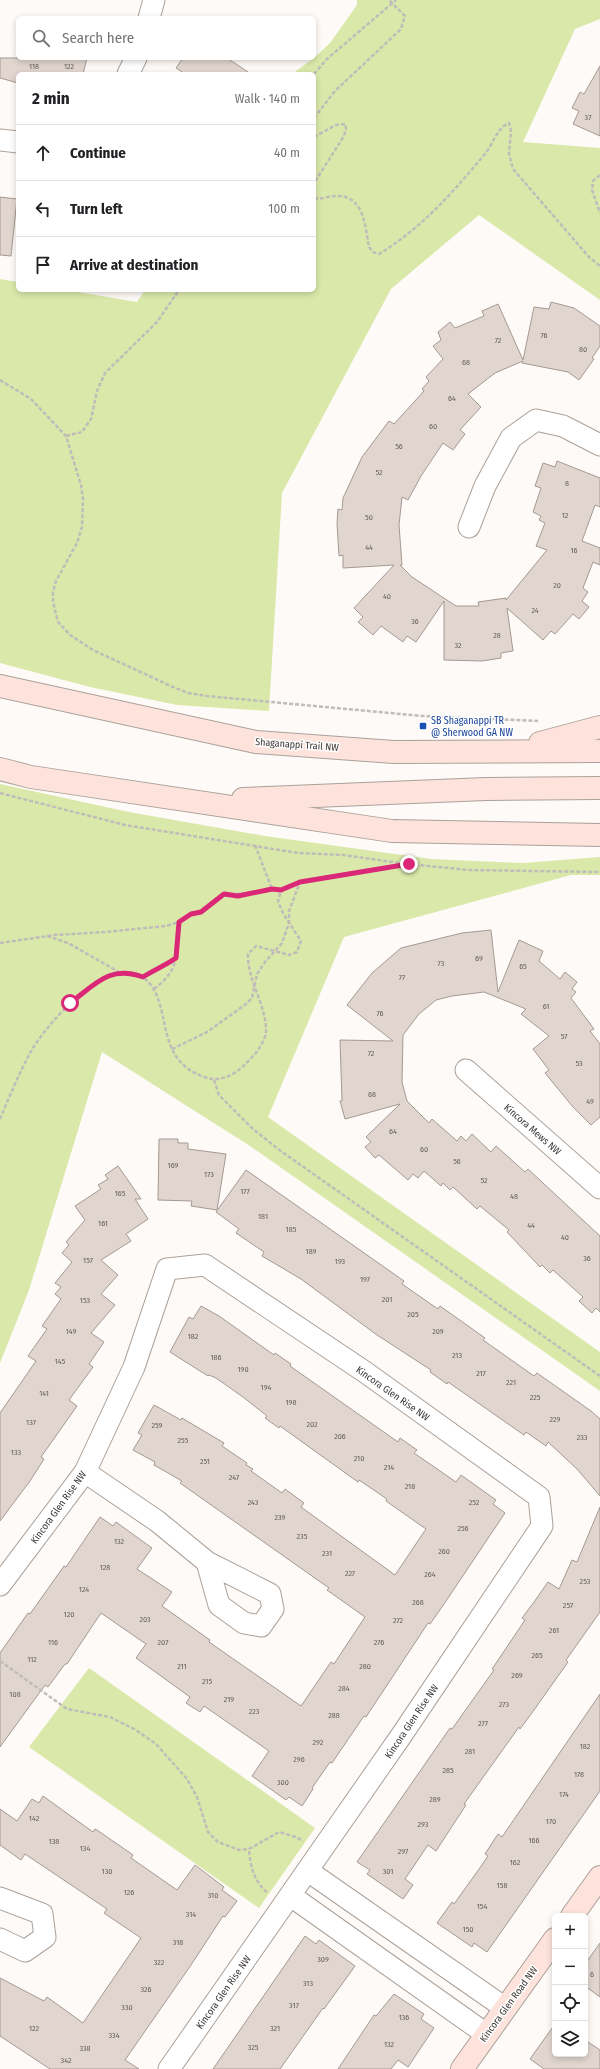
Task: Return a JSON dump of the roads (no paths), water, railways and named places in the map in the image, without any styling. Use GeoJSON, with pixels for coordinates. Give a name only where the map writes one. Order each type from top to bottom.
{"type":"FeatureCollection","features":[{"type":"Feature","properties":{"kind":"main road","name":"Shaganappi Trail NW"},"geometry":{"type":"LineString","coordinates":[[0,686],[256,742],[394,752],[512,750],[600,751]]}},
{"type":"Feature","properties":{"kind":"main road"},"geometry":{"type":"LineString","coordinates":[[512,750],[600,727]]}},
{"type":"Feature","properties":{"kind":"main road"},"geometry":{"type":"LineString","coordinates":[[0,769],[31,777],[188,802],[392,831],[600,835]]}},
{"type":"Feature","properties":{"kind":"main road"},"geometry":{"type":"LineString","coordinates":[[188,802],[486,789],[600,788]]}},
{"type":"Feature","properties":{"kind":"main road"},"geometry":{"type":"LineString","coordinates":[[574,1913],[600,1877]]}},
{"type":"Feature","properties":{"kind":"main road","name":"Kincora Glen Road NW"},"geometry":{"type":"LineString","coordinates":[[462,2069],[552,1943]]}},
{"type":"Feature","properties":{"kind":"street"},"geometry":{"type":"LineString","coordinates":[[150,16],[154,0]]}},
{"type":"Feature","properties":{"kind":"street"},"geometry":{"type":"LineString","coordinates":[[129,72],[135,60]]}},
{"type":"Feature","properties":{"kind":"street"},"geometry":{"type":"LineString","coordinates":[[0,140],[16,142]]}},
{"type":"Feature","properties":{"kind":"street"},"geometry":{"type":"LineString","coordinates":[[469,527],[485,486],[511,438],[536,420],[563,426],[600,445]]}},
{"type":"Feature","properties":{"kind":"street","name":"Kincora Mews NW"},"geometry":{"type":"LineString","coordinates":[[466,1070],[600,1188]]}},
{"type":"Feature","properties":{"kind":"street","name":"Kincora Glen Rise NW"},"geometry":{"type":"LineString","coordinates":[[0,1585],[85,1472],[134,1367],[167,1269],[205,1265],[365,1372],[539,1497],[542,1526],[401,1736],[291,1896],[169,2069]]}},
{"type":"Feature","properties":{"kind":"street"},"geometry":{"type":"LineString","coordinates":[[85,1472],[157,1521],[207,1562]]}},
{"type":"Feature","properties":{"kind":"street"},"geometry":{"type":"LineString","coordinates":[[308,1871],[505,2008]]}},
{"type":"Feature","properties":{"kind":"street"},"geometry":{"type":"LineString","coordinates":[[291,1896],[486,2034]]}},
{"type":"Feature","properties":{"kind":"street"},"geometry":{"type":"LineString","coordinates":[[0,1898],[42,1914],[45,1937],[25,1951],[0,1939]]}},
{"type":"Feature","properties":{"kind":"place","name":"SB Shaganappi TR @ Sherwood GA NW"},"geometry":{"type":"Point","coordinates":[423,726]}}]}
